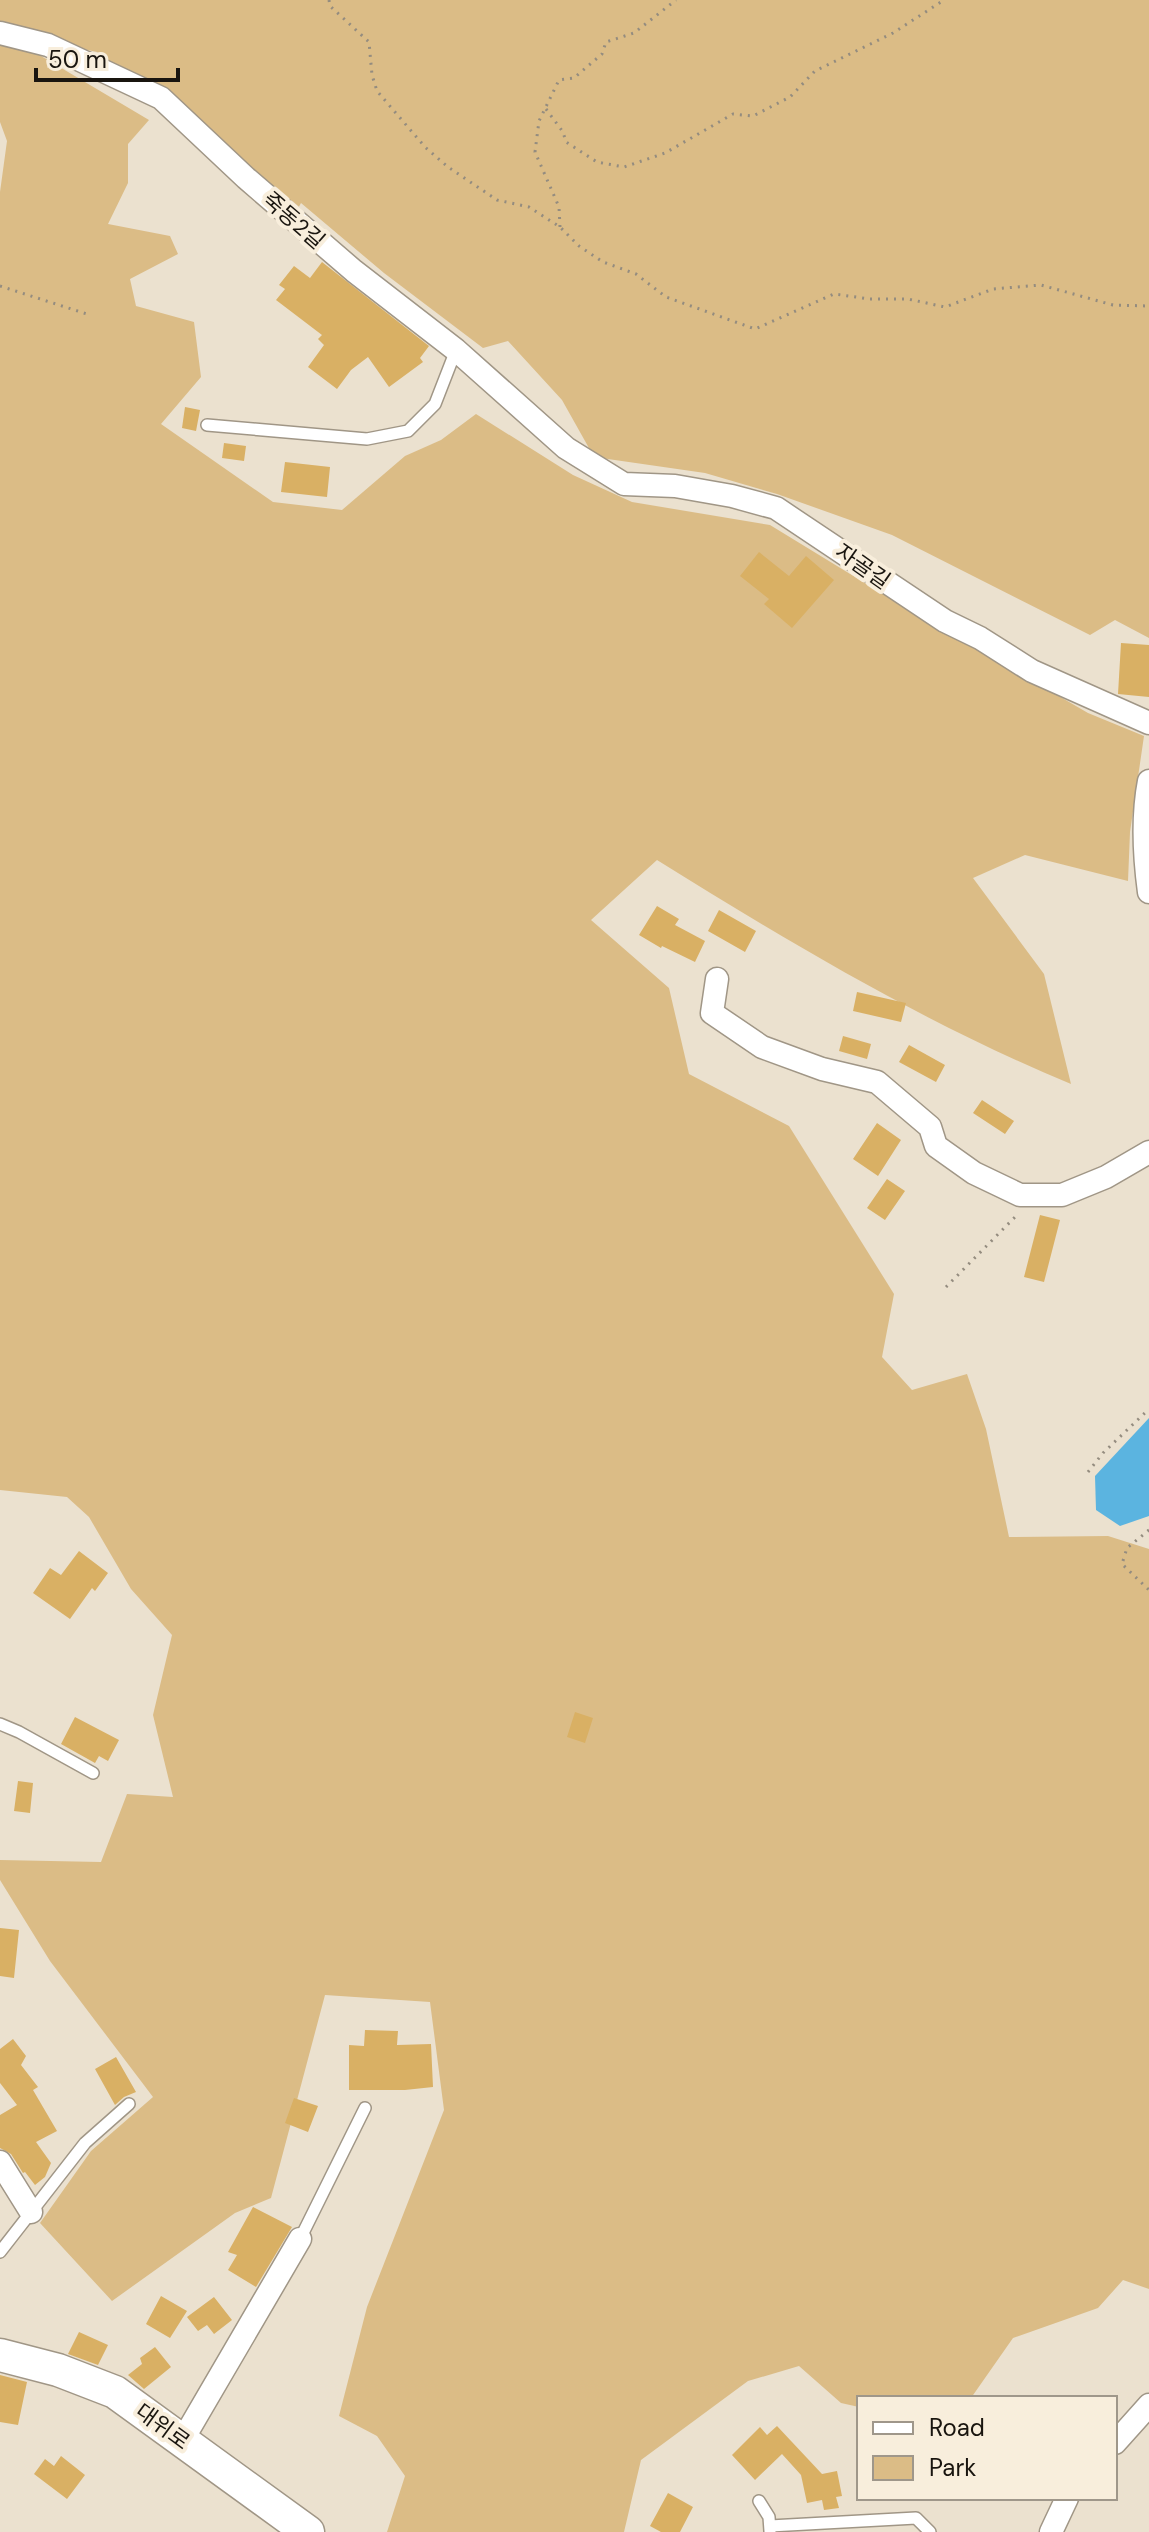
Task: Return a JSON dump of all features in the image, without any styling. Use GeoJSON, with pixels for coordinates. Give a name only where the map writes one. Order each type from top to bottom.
{"type":"FeatureCollection","features":[{"type":"Feature","properties":{"kind":"main road","name":"대위로"},"geometry":{"type":"LineString","coordinates":[[0,2355],[58,2370],[115,2392],[308,2532]]}},
{"type":"Feature","properties":{"kind":"street","name":"죽동2길"},"geometry":{"type":"LineString","coordinates":[[0,33],[48,45],[161,98],[246,178],[354,271],[456,350],[566,448]]}},
{"type":"Feature","properties":{"kind":"street","name":"자골길"},"geometry":{"type":"LineString","coordinates":[[566,448],[624,484],[675,486],[776,508],[945,621],[980,638],[1032,671],[1149,723]]}},
{"type":"Feature","properties":{"kind":"street"},"geometry":{"type":"LineString","coordinates":[[1149,781],[1145,861],[1149,892]]}},
{"type":"Feature","properties":{"kind":"street"},"geometry":{"type":"LineString","coordinates":[[717,979],[712,1013],[762,1047],[822,1069],[877,1082],[930,1127],[936,1146],[974,1173],[1020,1195],[1062,1195],[1106,1177],[1149,1152]]}},
{"type":"Feature","properties":{"kind":"street"},"geometry":{"type":"LineString","coordinates":[[0,2162],[31,2212]]}},
{"type":"Feature","properties":{"kind":"street"},"geometry":{"type":"LineString","coordinates":[[182,2441],[300,2239]]}},
{"type":"Feature","properties":{"kind":"street"},"geometry":{"type":"LineString","coordinates":[[1117,2441],[1149,2405]]}},
{"type":"Feature","properties":{"kind":"street"},"geometry":{"type":"LineString","coordinates":[[1051,2532],[1066,2500]]}},
{"type":"Feature","properties":{"kind":"lane"},"geometry":{"type":"LineString","coordinates":[[207,425],[367,439],[408,431],[435,404],[456,350]]}},
{"type":"Feature","properties":{"kind":"lane"},"geometry":{"type":"LineString","coordinates":[[0,1724],[93,1773]]}},
{"type":"Feature","properties":{"kind":"lane"},"geometry":{"type":"LineString","coordinates":[[0,2252],[85,2143],[129,2104]]}},
{"type":"Feature","properties":{"kind":"lane"},"geometry":{"type":"LineString","coordinates":[[300,2239],[365,2108]]}},
{"type":"Feature","properties":{"kind":"lane"},"geometry":{"type":"LineString","coordinates":[[759,2501],[769,2517],[770,2529],[916,2518],[930,2532]]}},
{"type":"Feature","properties":{"kind":"path"},"geometry":{"type":"LineString","coordinates":[[329,0],[330,6],[369,42],[377,91],[425,147],[448,167],[497,200],[529,207],[560,227],[579,246],[603,262],[636,274],[666,297],[755,329],[834,294],[870,299],[908,299],[945,307],[993,289],[1041,285],[1113,305],[1149,306]]}},
{"type":"Feature","properties":{"kind":"path"},"geometry":{"type":"LineString","coordinates":[[560,227],[559,207],[535,152],[539,121],[559,80],[574,78],[602,54],[606,42],[634,33],[676,0]]}},
{"type":"Feature","properties":{"kind":"path"},"geometry":{"type":"LineString","coordinates":[[546,109],[563,132],[566,142],[597,162],[624,167],[665,153],[733,114],[753,116],[790,97],[815,71],[893,33],[944,0]]}},
{"type":"Feature","properties":{"kind":"path"},"geometry":{"type":"LineString","coordinates":[[0,286],[87,314]]}},
{"type":"Feature","properties":{"kind":"path"},"geometry":{"type":"LineString","coordinates":[[946,1287],[1037,1195]]}},
{"type":"Feature","properties":{"kind":"path"},"geometry":{"type":"LineString","coordinates":[[1088,1472],[1103,1453],[1149,1409]]}},
{"type":"Feature","properties":{"kind":"path"},"geometry":{"type":"LineString","coordinates":[[1149,1530],[1127,1548],[1122,1564],[1149,1590]]}},
{"type":"Feature","properties":{"kind":"green space"},"geometry":{"type":"Polygon","coordinates":[[[0,0],[1149,0],[1149,638],[1115,620],[1090,635],[892,535],[777,494],[705,473],[594,457],[562,400],[508,341],[483,348],[384,273],[301,203],[295,214],[160,100],[97,52],[31,38],[0,25],[0,0]]]}},
{"type":"Feature","properties":{"kind":"green space"},"geometry":{"type":"Polygon","coordinates":[[[0,34],[149,120],[128,144],[128,183],[108,224],[170,236],[178,254],[130,279],[136,306],[194,322],[201,377],[161,424],[273,502],[342,510],[405,456],[441,440],[476,414],[573,475],[632,502],[770,525],[1088,713],[1144,736],[1130,832],[1128,881],[1025,855],[973,878],[1044,974],[1071,1084],[911,1009],[757,922],[657,860],[591,920],[669,988],[689,1074],[789,1126],[894,1294],[882,1357],[912,1390],[967,1374],[986,1429],[1009,1537],[1108,1536],[1149,1549],[1149,2289],[1123,2280],[1098,2308],[1013,2338],[972,2396],[857,2396],[857,2407],[841,2403],[799,2366],[748,2381],[641,2460],[624,2532],[387,2532],[405,2476],[377,2436],[339,2416],[367,2307],[444,2110],[430,2002],[325,1995],[271,2198],[235,2213],[112,2301],[40,2223],[91,2151],[153,2097],[50,1961],[0,1880],[0,1860],[101,1862],[127,1794],[173,1797],[153,1715],[172,1635],[131,1589],[89,1517],[67,1497],[0,1490],[0,192],[7,141],[0,122],[0,34]]]}},
{"type":"Feature","properties":{"kind":"water"},"geometry":{"type":"Polygon","coordinates":[[[1149,1418],[1149,1516],[1120,1526],[1096,1510],[1095,1476],[1149,1418]]]}},
{"type":"Feature","properties":{"kind":"building"},"geometry":{"type":"Polygon","coordinates":[[[322,262],[429,346],[420,358],[423,362],[389,387],[368,357],[351,370],[337,389],[308,367],[324,345],[318,339],[322,335],[276,300],[285,289],[279,285],[294,266],[310,278],[322,262]]]}},
{"type":"Feature","properties":{"kind":"building"},"geometry":{"type":"Polygon","coordinates":[[[185,407],[200,410],[196,431],[182,428],[185,407]]]}},
{"type":"Feature","properties":{"kind":"building"},"geometry":{"type":"Polygon","coordinates":[[[224,443],[246,446],[244,461],[222,458],[224,443]]]}},
{"type":"Feature","properties":{"kind":"building"},"geometry":{"type":"Polygon","coordinates":[[[285,462],[330,467],[327,497],[281,492],[285,462]]]}},
{"type":"Feature","properties":{"kind":"building"},"geometry":{"type":"Polygon","coordinates":[[[759,552],[789,576],[806,556],[834,580],[792,628],[764,604],[769,599],[740,576],[759,552]]]}},
{"type":"Feature","properties":{"kind":"building"},"geometry":{"type":"Polygon","coordinates":[[[1121,643],[1149,645],[1149,697],[1118,694],[1121,643]]]}},
{"type":"Feature","properties":{"kind":"building"},"geometry":{"type":"Polygon","coordinates":[[[657,906],[679,919],[675,925],[705,941],[695,962],[639,935],[657,906]]]}},
{"type":"Feature","properties":{"kind":"building"},"geometry":{"type":"Polygon","coordinates":[[[719,910],[756,931],[745,952],[708,931],[719,910]]]}},
{"type":"Feature","properties":{"kind":"building"},"geometry":{"type":"Polygon","coordinates":[[[857,992],[906,1003],[901,1022],[853,1011],[857,992]]]}},
{"type":"Feature","properties":{"kind":"building"},"geometry":{"type":"Polygon","coordinates":[[[843,1036],[871,1044],[867,1059],[839,1051],[843,1036]]]}},
{"type":"Feature","properties":{"kind":"building"},"geometry":{"type":"Polygon","coordinates":[[[909,1045],[945,1065],[936,1082],[899,1062],[909,1045]]]}},
{"type":"Feature","properties":{"kind":"building"},"geometry":{"type":"Polygon","coordinates":[[[982,1100],[1014,1121],[1005,1134],[973,1113],[982,1100]]]}},
{"type":"Feature","properties":{"kind":"building"},"geometry":{"type":"Polygon","coordinates":[[[877,1123],[901,1140],[878,1176],[853,1159],[877,1123]]]}},
{"type":"Feature","properties":{"kind":"building"},"geometry":{"type":"Polygon","coordinates":[[[887,1179],[905,1191],[885,1220],[867,1208],[887,1179]]]}},
{"type":"Feature","properties":{"kind":"building"},"geometry":{"type":"Polygon","coordinates":[[[1040,1215],[1060,1220],[1044,1282],[1024,1277],[1040,1215]]]}},
{"type":"Feature","properties":{"kind":"building"},"geometry":{"type":"Polygon","coordinates":[[[79,1551],[108,1573],[95,1591],[92,1588],[70,1619],[33,1593],[50,1568],[61,1575],[79,1551]]]}},
{"type":"Feature","properties":{"kind":"building"},"geometry":{"type":"Polygon","coordinates":[[[575,1712],[593,1718],[585,1743],[567,1737],[575,1712]]]}},
{"type":"Feature","properties":{"kind":"building"},"geometry":{"type":"Polygon","coordinates":[[[75,1717],[119,1740],[108,1761],[99,1756],[95,1763],[61,1744],[75,1717]]]}},
{"type":"Feature","properties":{"kind":"building"},"geometry":{"type":"Polygon","coordinates":[[[18,1781],[33,1783],[30,1813],[14,1811],[18,1781]]]}},
{"type":"Feature","properties":{"kind":"building"},"geometry":{"type":"Polygon","coordinates":[[[0,1928],[19,1930],[14,1978],[0,1976],[0,1928]]]}},
{"type":"Feature","properties":{"kind":"building"},"geometry":{"type":"Polygon","coordinates":[[[365,2030],[398,2031],[397,2045],[431,2044],[433,2087],[349,2090],[349,2045],[364,2046],[365,2030]]]}},
{"type":"Feature","properties":{"kind":"building"},"geometry":{"type":"Polygon","coordinates":[[[13,2039],[26,2056],[21,2065],[38,2087],[33,2090],[57,2131],[36,2142],[51,2163],[45,2177],[35,2185],[11,2154],[0,2148],[0,2115],[17,2105],[0,2083],[0,2049],[13,2039]]]}},
{"type":"Feature","properties":{"kind":"building"},"geometry":{"type":"Polygon","coordinates":[[[116,2057],[136,2092],[115,2105],[95,2069],[116,2057]]]}},
{"type":"Feature","properties":{"kind":"building"},"geometry":{"type":"Polygon","coordinates":[[[294,2098],[318,2106],[308,2132],[285,2123],[294,2098]]]}},
{"type":"Feature","properties":{"kind":"building"},"geometry":{"type":"Polygon","coordinates":[[[253,2207],[292,2227],[256,2287],[228,2270],[237,2255],[228,2252],[253,2207]]]}},
{"type":"Feature","properties":{"kind":"building"},"geometry":{"type":"Polygon","coordinates":[[[161,2296],[187,2311],[170,2338],[146,2324],[161,2296]]]}},
{"type":"Feature","properties":{"kind":"building"},"geometry":{"type":"Polygon","coordinates":[[[214,2297],[232,2320],[214,2334],[207,2325],[198,2331],[187,2317],[214,2297]]]}},
{"type":"Feature","properties":{"kind":"building"},"geometry":{"type":"Polygon","coordinates":[[[79,2332],[108,2345],[98,2365],[68,2354],[79,2332]]]}},
{"type":"Feature","properties":{"kind":"building"},"geometry":{"type":"Polygon","coordinates":[[[155,2347],[171,2367],[144,2389],[128,2375],[142,2364],[140,2358],[155,2347]]]}},
{"type":"Feature","properties":{"kind":"building"},"geometry":{"type":"Polygon","coordinates":[[[0,2375],[27,2382],[18,2425],[0,2422],[0,2375]]]}},
{"type":"Feature","properties":{"kind":"building"},"geometry":{"type":"Polygon","coordinates":[[[777,2426],[822,2474],[837,2471],[842,2496],[836,2497],[839,2508],[824,2510],[822,2500],[807,2503],[801,2475],[782,2454],[755,2480],[732,2455],[760,2427],[767,2435],[777,2426]]]}},
{"type":"Feature","properties":{"kind":"building"},"geometry":{"type":"Polygon","coordinates":[[[61,2456],[85,2475],[67,2499],[34,2474],[45,2459],[54,2466],[61,2456]]]}},
{"type":"Feature","properties":{"kind":"building"},"geometry":{"type":"Polygon","coordinates":[[[668,2493],[693,2507],[680,2532],[661,2532],[650,2526],[668,2493]]]}}]}
